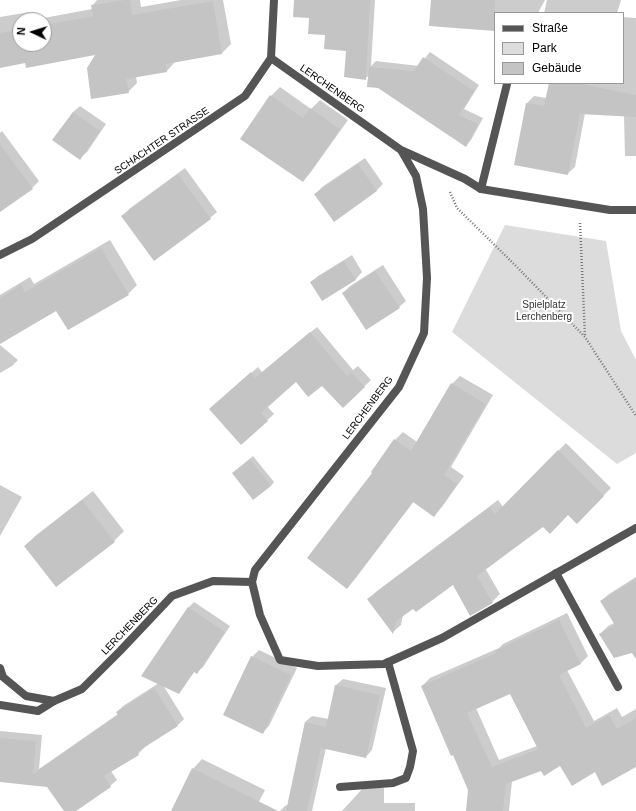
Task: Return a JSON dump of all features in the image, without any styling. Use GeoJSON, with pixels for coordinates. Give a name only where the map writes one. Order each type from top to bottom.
{"type":"FeatureCollection","features":[{"type":"Feature","properties":{"kind":"street"},"geometry":{"type":"LineString","coordinates":[[271,58],[274,0]]}},
{"type":"Feature","properties":{"kind":"street","name":"LERCHENBERG"},"geometry":{"type":"LineString","coordinates":[[271,58],[401,150],[465,179],[481,189],[610,210],[636,210]]}},
{"type":"Feature","properties":{"kind":"street","name":"SCHACHTER STRASSE"},"geometry":{"type":"LineString","coordinates":[[0,255],[32,239],[245,96],[271,58]]}},
{"type":"Feature","properties":{"kind":"street"},"geometry":{"type":"LineString","coordinates":[[481,189],[507,84]]}},
{"type":"Feature","properties":{"kind":"street","name":"LERCHENBERG"},"geometry":{"type":"LineString","coordinates":[[0,705],[38,711],[54,701],[82,689],[172,596],[213,581],[252,582],[255,570],[399,387],[424,333],[427,278],[423,209],[416,176],[401,150]]}},
{"type":"Feature","properties":{"kind":"street"},"geometry":{"type":"LineString","coordinates":[[252,582],[260,615],[280,660],[318,666],[384,664],[442,638],[636,528]]}},
{"type":"Feature","properties":{"kind":"street"},"geometry":{"type":"LineString","coordinates":[[556,573],[618,687]]}},
{"type":"Feature","properties":{"kind":"street"},"geometry":{"type":"LineString","coordinates":[[340,787],[393,783],[406,778],[413,751],[388,662]]}},
{"type":"Feature","properties":{"kind":"street"},"geometry":{"type":"LineString","coordinates":[[0,668],[3,677],[26,696],[54,701]]}},
{"type":"Feature","properties":{"kind":"path"},"geometry":{"type":"LineString","coordinates":[[438,167],[457,208],[585,337],[636,416]]}},
{"type":"Feature","properties":{"kind":"path"},"geometry":{"type":"LineString","coordinates":[[579,205],[585,337]]}},
{"type":"Feature","properties":{"kind":"green space","name":"Spielplatz Lerchenberg"},"geometry":{"type":"Polygon","coordinates":[[[505,225],[606,241],[621,331],[636,360],[636,453],[617,464],[452,332],[505,225]]]}},
{"type":"Feature","properties":{"kind":"building"},"geometry":{"type":"Polygon","coordinates":[[[130,0],[132,15],[213,1],[222,54],[166,64],[167,72],[126,79],[129,93],[91,99],[87,68],[95,55],[26,68],[25,63],[0,68],[0,33],[12,31],[12,52],[52,52],[52,24],[93,16],[91,5],[130,0]]]}},
{"type":"Feature","properties":{"kind":"building"},"geometry":{"type":"Polygon","coordinates":[[[294,0],[370,0],[366,80],[344,77],[346,51],[324,49],[325,35],[308,34],[309,18],[293,17],[294,0]]]}},
{"type":"Feature","properties":{"kind":"building"},"geometry":{"type":"Polygon","coordinates":[[[431,0],[495,0],[494,31],[429,26],[431,0]]]}},
{"type":"Feature","properties":{"kind":"building"},"geometry":{"type":"Polygon","coordinates":[[[423,57],[474,91],[459,115],[478,124],[466,147],[378,88],[367,87],[369,67],[414,71],[423,57]]]}},
{"type":"Feature","properties":{"kind":"building"},"geometry":{"type":"Polygon","coordinates":[[[549,84],[582,84],[636,95],[636,117],[580,114],[568,175],[514,165],[526,103],[544,106],[549,84]]]}},
{"type":"Feature","properties":{"kind":"building"},"geometry":{"type":"Polygon","coordinates":[[[270,95],[303,118],[310,108],[340,129],[303,182],[240,139],[270,95]]]}},
{"type":"Feature","properties":{"kind":"building"},"geometry":{"type":"Polygon","coordinates":[[[73,112],[100,131],[80,160],[52,140],[73,112]]]}},
{"type":"Feature","properties":{"kind":"building"},"geometry":{"type":"Polygon","coordinates":[[[0,144],[33,189],[0,212],[0,144]]]}},
{"type":"Feature","properties":{"kind":"building"},"geometry":{"type":"Polygon","coordinates":[[[358,164],[377,191],[334,222],[314,194],[358,164]]]}},
{"type":"Feature","properties":{"kind":"building"},"geometry":{"type":"Polygon","coordinates":[[[178,174],[211,219],[154,261],[121,216],[178,174]]]}},
{"type":"Feature","properties":{"kind":"building"},"geometry":{"type":"Polygon","coordinates":[[[101,248],[129,295],[68,330],[56,311],[0,344],[0,298],[21,285],[25,292],[101,248]]]}},
{"type":"Feature","properties":{"kind":"building"},"geometry":{"type":"Polygon","coordinates":[[[344,261],[356,280],[322,301],[310,282],[344,261]]]}},
{"type":"Feature","properties":{"kind":"building"},"geometry":{"type":"Polygon","coordinates":[[[375,271],[400,308],[366,330],[342,293],[375,271]]]}},
{"type":"Feature","properties":{"kind":"building"},"geometry":{"type":"Polygon","coordinates":[[[310,332],[347,376],[351,372],[365,387],[343,408],[322,386],[308,397],[296,382],[261,413],[268,421],[241,445],[209,409],[251,372],[255,378],[310,332]]]}},
{"type":"Feature","properties":{"kind":"building"},"geometry":{"type":"Polygon","coordinates":[[[451,383],[486,404],[444,475],[457,484],[434,517],[413,502],[347,589],[307,558],[372,473],[371,472],[394,439],[411,451],[451,383]]]}},
{"type":"Feature","properties":{"kind":"building"},"geometry":{"type":"Polygon","coordinates":[[[558,450],[604,496],[577,524],[568,515],[550,534],[543,527],[477,576],[493,603],[470,616],[453,585],[416,612],[413,609],[396,621],[393,634],[367,599],[490,507],[495,514],[558,450]]]}},
{"type":"Feature","properties":{"kind":"building"},"geometry":{"type":"Polygon","coordinates":[[[250,459],[271,486],[253,500],[232,473],[250,459]]]}},
{"type":"Feature","properties":{"kind":"building"},"geometry":{"type":"Polygon","coordinates":[[[82,500],[115,542],[56,587],[24,546],[82,500]]]}},
{"type":"Feature","properties":{"kind":"building"},"geometry":{"type":"Polygon","coordinates":[[[636,579],[636,659],[632,653],[614,658],[599,634],[615,625],[600,601],[636,579]]]}},
{"type":"Feature","properties":{"kind":"building"},"geometry":{"type":"Polygon","coordinates":[[[188,607],[225,632],[197,674],[194,672],[179,694],[141,676],[188,607]]]}},
{"type":"Feature","properties":{"kind":"building"},"geometry":{"type":"Polygon","coordinates":[[[559,620],[581,664],[559,675],[586,728],[609,715],[617,729],[636,718],[636,767],[602,786],[595,772],[572,786],[560,766],[544,776],[541,771],[506,784],[503,811],[466,811],[468,790],[453,755],[451,756],[421,686],[496,653],[495,651],[559,620]],[[510,694],[467,713],[492,767],[538,749],[510,694]]]}},
{"type":"Feature","properties":{"kind":"building"},"geometry":{"type":"Polygon","coordinates":[[[251,656],[291,675],[263,734],[223,715],[251,656]]]}},
{"type":"Feature","properties":{"kind":"building"},"geometry":{"type":"Polygon","coordinates":[[[335,685],[380,695],[366,758],[321,748],[307,811],[286,811],[305,722],[326,727],[335,685]]]}},
{"type":"Feature","properties":{"kind":"building"},"geometry":{"type":"Polygon","coordinates":[[[154,688],[178,726],[137,752],[139,755],[104,776],[111,787],[76,811],[64,811],[47,787],[0,782],[0,738],[36,741],[33,774],[118,715],[116,712],[154,688]]]}},
{"type":"Feature","properties":{"kind":"building"},"geometry":{"type":"Polygon","coordinates":[[[192,768],[278,811],[171,811],[192,768]]]}}]}
